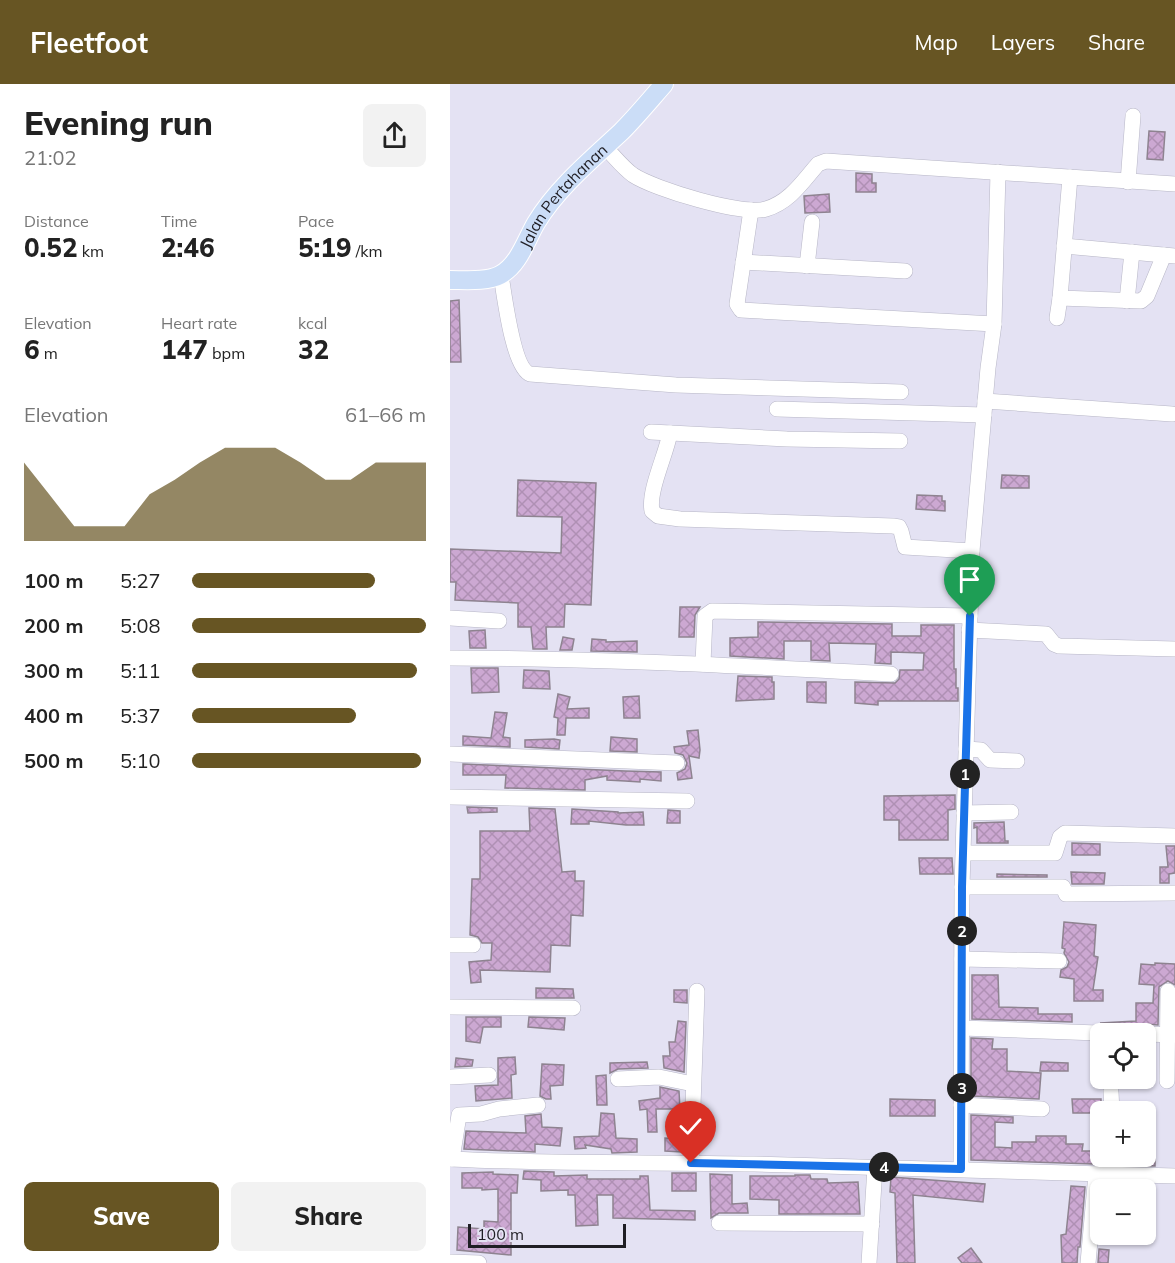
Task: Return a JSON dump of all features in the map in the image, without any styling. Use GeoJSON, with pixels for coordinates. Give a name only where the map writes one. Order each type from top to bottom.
{"type":"FeatureCollection","features":[{"type":"Feature","properties":{"kind":"main road","name":"Jalan Pertahanan"},"geometry":{"type":"LineString","coordinates":[[501,275],[517,259],[538,221],[555,198],[604,146],[621,132],[664,84]]}},
{"type":"Feature","properties":{"kind":"main road"},"geometry":{"type":"LineString","coordinates":[[450,280],[494,278],[501,275]]}},
{"type":"Feature","properties":{"kind":"street"},"geometry":{"type":"LineString","coordinates":[[1128,182],[1134,116]]}},
{"type":"Feature","properties":{"kind":"street"},"geometry":{"type":"LineString","coordinates":[[604,146],[633,175],[659,187],[714,204],[752,210],[767,209],[786,199],[818,164],[824,162],[1175,184]]}},
{"type":"Feature","properties":{"kind":"street"},"geometry":{"type":"LineString","coordinates":[[961,1169],[962,887],[969,623],[972,551],[994,324],[998,172]]}},
{"type":"Feature","properties":{"kind":"street"},"geometry":{"type":"LineString","coordinates":[[1057,318],[1070,177]]}},
{"type":"Feature","properties":{"kind":"street"},"geometry":{"type":"LineString","coordinates":[[752,210],[737,304],[741,310],[994,324]]}},
{"type":"Feature","properties":{"kind":"street"},"geometry":{"type":"LineString","coordinates":[[807,266],[812,222]]}},
{"type":"Feature","properties":{"kind":"street"},"geometry":{"type":"LineString","coordinates":[[1060,298],[1141,301],[1145,299],[1170,256],[1064,246]]}},
{"type":"Feature","properties":{"kind":"street"},"geometry":{"type":"LineString","coordinates":[[1127,301],[1132,252]]}},
{"type":"Feature","properties":{"kind":"street"},"geometry":{"type":"LineString","coordinates":[[743,262],[905,271]]}},
{"type":"Feature","properties":{"kind":"street"},"geometry":{"type":"LineString","coordinates":[[501,275],[510,330],[523,369],[530,374],[676,385],[901,392]]}},
{"type":"Feature","properties":{"kind":"street"},"geometry":{"type":"LineString","coordinates":[[777,409],[985,408],[1172,414]]}},
{"type":"Feature","properties":{"kind":"street"},"geometry":{"type":"LineString","coordinates":[[651,432],[787,439],[900,441]]}},
{"type":"Feature","properties":{"kind":"street"},"geometry":{"type":"LineString","coordinates":[[670,433],[651,496],[652,511],[658,516],[680,519],[893,526],[899,527],[902,531],[905,547],[972,551]]}},
{"type":"Feature","properties":{"kind":"street"},"geometry":{"type":"LineString","coordinates":[[703,664],[705,615],[712,611],[969,623],[1046,634],[1053,643],[1059,646],[1175,649]]}},
{"type":"Feature","properties":{"kind":"street"},"geometry":{"type":"LineString","coordinates":[[450,618],[499,621]]}},
{"type":"Feature","properties":{"kind":"street"},"geometry":{"type":"LineString","coordinates":[[450,658],[537,658],[703,664],[891,674]]}},
{"type":"Feature","properties":{"kind":"street"},"geometry":{"type":"LineString","coordinates":[[966,749],[981,750],[990,760],[1017,761]]}},
{"type":"Feature","properties":{"kind":"street"},"geometry":{"type":"LineString","coordinates":[[450,754],[677,763]]}},
{"type":"Feature","properties":{"kind":"street"},"geometry":{"type":"LineString","coordinates":[[450,797],[687,801]]}},
{"type":"Feature","properties":{"kind":"street"},"geometry":{"type":"LineString","coordinates":[[964,813],[1011,812]]}},
{"type":"Feature","properties":{"kind":"street"},"geometry":{"type":"LineString","coordinates":[[964,853],[1055,853],[1060,837],[1065,834],[1175,836]]}},
{"type":"Feature","properties":{"kind":"street"},"geometry":{"type":"LineString","coordinates":[[962,887],[1063,886],[1066,894],[1175,893]]}},
{"type":"Feature","properties":{"kind":"street"},"geometry":{"type":"LineString","coordinates":[[450,945],[473,945]]}},
{"type":"Feature","properties":{"kind":"street"},"geometry":{"type":"LineString","coordinates":[[962,959],[1059,961]]}},
{"type":"Feature","properties":{"kind":"street"},"geometry":{"type":"LineString","coordinates":[[1167,1081],[1171,1035],[1168,991]]}},
{"type":"Feature","properties":{"kind":"street"},"geometry":{"type":"LineString","coordinates":[[691,1163],[697,992]]}},
{"type":"Feature","properties":{"kind":"street"},"geometry":{"type":"LineString","coordinates":[[450,1007],[573,1008]]}},
{"type":"Feature","properties":{"kind":"street"},"geometry":{"type":"LineString","coordinates":[[962,1028],[1090,1033]]}},
{"type":"Feature","properties":{"kind":"street"},"geometry":{"type":"LineString","coordinates":[[1156,1034],[1171,1035]]}},
{"type":"Feature","properties":{"kind":"street"},"geometry":{"type":"LineString","coordinates":[[450,1077],[489,1075]]}},
{"type":"Feature","properties":{"kind":"street"},"geometry":{"type":"LineString","coordinates":[[618,1079],[659,1077],[693,1084]]}},
{"type":"Feature","properties":{"kind":"street"},"geometry":{"type":"LineString","coordinates":[[1112,1092],[1112,1101]]}},
{"type":"Feature","properties":{"kind":"street"},"geometry":{"type":"LineString","coordinates":[[538,1105],[499,1109],[482,1114],[459,1115],[451,1159],[961,1169],[1175,1176]]}},
{"type":"Feature","properties":{"kind":"street"},"geometry":{"type":"LineString","coordinates":[[962,1105],[1042,1109]]}},
{"type":"Feature","properties":{"kind":"street"},"geometry":{"type":"LineString","coordinates":[[869,1263],[875,1167]]}},
{"type":"Feature","properties":{"kind":"street"},"geometry":{"type":"LineString","coordinates":[[1088,1263],[1102,1174],[1106,1167]]}},
{"type":"Feature","properties":{"kind":"street"},"geometry":{"type":"LineString","coordinates":[[719,1223],[872,1224]]}},
{"type":"Feature","properties":{"kind":"street"},"geometry":{"type":"LineString","coordinates":[[450,1262],[479,1263]]}},
{"type":"Feature","properties":{"kind":"building"},"geometry":{"type":"Polygon","coordinates":[[[1149,131],[1165,132],[1163,160],[1147,159],[1149,131]]]}},
{"type":"Feature","properties":{"kind":"building"},"geometry":{"type":"Polygon","coordinates":[[[856,173],[872,174],[872,183],[876,183],[876,192],[856,192],[856,173]]]}},
{"type":"Feature","properties":{"kind":"building"},"geometry":{"type":"Polygon","coordinates":[[[829,194],[830,212],[805,213],[804,196],[829,194]]]}},
{"type":"Feature","properties":{"kind":"building"},"geometry":{"type":"Polygon","coordinates":[[[459,300],[461,362],[450,362],[450,301],[459,300]]]}},
{"type":"Feature","properties":{"kind":"building"},"geometry":{"type":"Polygon","coordinates":[[[1002,475],[1029,476],[1029,488],[1001,488],[1002,475]]]}},
{"type":"Feature","properties":{"kind":"building"},"geometry":{"type":"Polygon","coordinates":[[[518,480],[596,483],[591,605],[565,604],[564,627],[546,627],[547,649],[533,649],[531,627],[518,627],[518,603],[455,600],[456,582],[450,582],[450,549],[561,553],[562,517],[517,516],[518,480]]]}},
{"type":"Feature","properties":{"kind":"building"},"geometry":{"type":"Polygon","coordinates":[[[917,495],[942,496],[942,501],[945,501],[945,511],[916,509],[917,495]]]}},
{"type":"Feature","properties":{"kind":"building"},"geometry":{"type":"Polygon","coordinates":[[[680,607],[700,607],[695,615],[694,637],[679,637],[680,607]]]}},
{"type":"Feature","properties":{"kind":"building"},"geometry":{"type":"Polygon","coordinates":[[[758,622],[892,624],[892,636],[921,636],[921,625],[954,625],[954,669],[956,669],[958,701],[878,701],[878,705],[855,703],[855,682],[895,683],[899,679],[900,670],[923,670],[924,653],[891,652],[891,664],[875,663],[876,644],[829,643],[830,661],[811,660],[811,641],[784,641],[784,659],[730,656],[730,638],[758,637],[758,622]]]}},
{"type":"Feature","properties":{"kind":"building"},"geometry":{"type":"Polygon","coordinates":[[[485,630],[486,648],[470,648],[469,631],[485,630]]]}},
{"type":"Feature","properties":{"kind":"building"},"geometry":{"type":"Polygon","coordinates":[[[563,637],[574,639],[572,650],[560,650],[563,637]]]}},
{"type":"Feature","properties":{"kind":"building"},"geometry":{"type":"Polygon","coordinates":[[[592,639],[606,640],[606,642],[637,641],[637,652],[591,651],[592,639]]]}},
{"type":"Feature","properties":{"kind":"building"},"geometry":{"type":"Polygon","coordinates":[[[471,668],[498,668],[499,692],[472,693],[471,668]]]}},
{"type":"Feature","properties":{"kind":"building"},"geometry":{"type":"Polygon","coordinates":[[[524,670],[549,671],[550,689],[523,688],[524,670]]]}},
{"type":"Feature","properties":{"kind":"building"},"geometry":{"type":"Polygon","coordinates":[[[738,676],[772,677],[774,699],[736,701],[738,676]]]}},
{"type":"Feature","properties":{"kind":"building"},"geometry":{"type":"Polygon","coordinates":[[[807,682],[826,682],[826,703],[807,702],[807,682]]]}},
{"type":"Feature","properties":{"kind":"building"},"geometry":{"type":"Polygon","coordinates":[[[558,694],[570,697],[567,709],[589,708],[589,718],[566,718],[565,735],[557,735],[558,718],[554,717],[558,694]]]}},
{"type":"Feature","properties":{"kind":"building"},"geometry":{"type":"Polygon","coordinates":[[[639,696],[640,718],[624,718],[623,697],[639,696]]]}},
{"type":"Feature","properties":{"kind":"building"},"geometry":{"type":"Polygon","coordinates":[[[495,712],[507,713],[503,737],[510,738],[510,747],[463,745],[463,736],[491,738],[495,712]]]}},
{"type":"Feature","properties":{"kind":"building"},"geometry":{"type":"Polygon","coordinates":[[[698,730],[699,758],[689,756],[692,778],[678,780],[677,773],[685,769],[687,763],[683,755],[675,753],[674,747],[689,745],[687,731],[698,730]]]}},
{"type":"Feature","properties":{"kind":"building"},"geometry":{"type":"Polygon","coordinates":[[[611,737],[637,739],[637,752],[610,751],[611,737]]]}},
{"type":"Feature","properties":{"kind":"building"},"geometry":{"type":"Polygon","coordinates":[[[525,740],[560,740],[559,749],[525,747],[525,740]]]}},
{"type":"Feature","properties":{"kind":"building"},"geometry":{"type":"Polygon","coordinates":[[[463,764],[661,772],[661,781],[607,780],[607,776],[585,780],[585,790],[505,788],[506,775],[463,775],[463,764]]]}},
{"type":"Feature","properties":{"kind":"building"},"geometry":{"type":"Polygon","coordinates":[[[955,795],[955,809],[948,810],[948,840],[899,840],[899,820],[884,820],[884,796],[955,795]]]}},
{"type":"Feature","properties":{"kind":"building"},"geometry":{"type":"Polygon","coordinates":[[[467,807],[497,808],[497,812],[468,813],[467,807]]]}},
{"type":"Feature","properties":{"kind":"building"},"geometry":{"type":"Polygon","coordinates":[[[529,808],[555,809],[562,872],[575,871],[575,881],[584,881],[583,916],[571,915],[570,946],[551,945],[550,972],[480,970],[481,982],[471,983],[469,962],[491,960],[492,943],[482,943],[478,937],[470,935],[472,879],[480,879],[480,831],[530,831],[529,808]]]}},
{"type":"Feature","properties":{"kind":"building"},"geometry":{"type":"Polygon","coordinates":[[[572,809],[618,813],[643,812],[644,825],[589,821],[589,824],[571,824],[572,809]]]}},
{"type":"Feature","properties":{"kind":"building"},"geometry":{"type":"Polygon","coordinates":[[[668,810],[680,811],[680,823],[667,823],[668,810]]]}},
{"type":"Feature","properties":{"kind":"building"},"geometry":{"type":"Polygon","coordinates":[[[1004,822],[1005,841],[1008,843],[977,843],[977,827],[974,828],[974,823],[1004,822]]]}},
{"type":"Feature","properties":{"kind":"building"},"geometry":{"type":"Polygon","coordinates":[[[1072,843],[1100,844],[1100,855],[1072,855],[1072,843]]]}},
{"type":"Feature","properties":{"kind":"building"},"geometry":{"type":"Polygon","coordinates":[[[1166,846],[1175,846],[1175,873],[1169,874],[1169,883],[1160,883],[1160,867],[1168,867],[1166,846]]]}},
{"type":"Feature","properties":{"kind":"building"},"geometry":{"type":"Polygon","coordinates":[[[919,858],[952,858],[953,874],[920,874],[919,858]]]}},
{"type":"Feature","properties":{"kind":"building"},"geometry":{"type":"Polygon","coordinates":[[[1071,872],[1105,873],[1104,884],[1072,884],[1071,872]]]}},
{"type":"Feature","properties":{"kind":"building"},"geometry":{"type":"Polygon","coordinates":[[[997,874],[1047,875],[1047,877],[997,877],[997,874]]]}},
{"type":"Feature","properties":{"kind":"building"},"geometry":{"type":"Polygon","coordinates":[[[1064,922],[1096,925],[1094,956],[1098,957],[1093,990],[1103,990],[1103,1001],[1074,1001],[1074,979],[1060,977],[1061,970],[1067,967],[1069,962],[1064,953],[1065,949],[1062,948],[1064,922]]]}},
{"type":"Feature","properties":{"kind":"building"},"geometry":{"type":"Polygon","coordinates":[[[1155,963],[1175,964],[1175,985],[1168,981],[1159,987],[1158,1025],[1156,1023],[1100,1023],[1136,1021],[1136,1003],[1153,1003],[1154,985],[1139,984],[1141,964],[1155,965],[1155,963]]]}},
{"type":"Feature","properties":{"kind":"building"},"geometry":{"type":"Polygon","coordinates":[[[972,975],[998,975],[999,1007],[1038,1008],[1038,1014],[1072,1014],[1072,1022],[972,1019],[972,975]]]}},
{"type":"Feature","properties":{"kind":"building"},"geometry":{"type":"Polygon","coordinates":[[[536,988],[573,989],[574,998],[536,998],[536,988]]]}},
{"type":"Feature","properties":{"kind":"building"},"geometry":{"type":"Polygon","coordinates":[[[674,990],[687,990],[687,1003],[674,1002],[674,990]]]}},
{"type":"Feature","properties":{"kind":"building"},"geometry":{"type":"Polygon","coordinates":[[[466,1017],[501,1017],[501,1027],[483,1027],[480,1043],[466,1041],[466,1017]]]}},
{"type":"Feature","properties":{"kind":"building"},"geometry":{"type":"Polygon","coordinates":[[[529,1017],[565,1018],[564,1030],[528,1027],[529,1017]]]}},
{"type":"Feature","properties":{"kind":"building"},"geometry":{"type":"Polygon","coordinates":[[[678,1021],[686,1022],[684,1072],[664,1068],[663,1056],[670,1056],[669,1042],[675,1042],[678,1021]]]}},
{"type":"Feature","properties":{"kind":"building"},"geometry":{"type":"Polygon","coordinates":[[[971,1038],[993,1039],[992,1049],[1007,1049],[1007,1071],[1041,1073],[1039,1099],[971,1096],[971,1038]]]}},
{"type":"Feature","properties":{"kind":"building"},"geometry":{"type":"Polygon","coordinates":[[[515,1057],[516,1074],[511,1075],[512,1098],[476,1101],[475,1086],[498,1085],[498,1058],[515,1057]]]}},
{"type":"Feature","properties":{"kind":"building"},"geometry":{"type":"Polygon","coordinates":[[[456,1058],[473,1060],[472,1066],[455,1067],[456,1058]]]}},
{"type":"Feature","properties":{"kind":"building"},"geometry":{"type":"Polygon","coordinates":[[[647,1062],[648,1068],[618,1069],[610,1073],[610,1063],[647,1062]]]}},
{"type":"Feature","properties":{"kind":"building"},"geometry":{"type":"Polygon","coordinates":[[[1041,1062],[1068,1063],[1068,1071],[1040,1071],[1041,1062]]]}},
{"type":"Feature","properties":{"kind":"building"},"geometry":{"type":"Polygon","coordinates":[[[542,1064],[564,1065],[563,1085],[550,1086],[551,1099],[540,1096],[542,1064]]]}},
{"type":"Feature","properties":{"kind":"building"},"geometry":{"type":"Polygon","coordinates":[[[606,1075],[607,1105],[597,1105],[596,1076],[606,1075]]]}},
{"type":"Feature","properties":{"kind":"building"},"geometry":{"type":"Polygon","coordinates":[[[660,1087],[679,1091],[680,1109],[656,1109],[657,1132],[648,1132],[647,1109],[640,1110],[639,1101],[660,1098],[660,1087]]]}},
{"type":"Feature","properties":{"kind":"building"},"geometry":{"type":"Polygon","coordinates":[[[890,1099],[935,1100],[935,1116],[890,1116],[890,1099]]]}},
{"type":"Feature","properties":{"kind":"building"},"geometry":{"type":"Polygon","coordinates":[[[1072,1099],[1101,1099],[1101,1101],[1090,1101],[1090,1113],[1073,1113],[1072,1099]]]}},
{"type":"Feature","properties":{"kind":"building"},"geometry":{"type":"Polygon","coordinates":[[[601,1113],[614,1114],[616,1138],[637,1139],[637,1152],[612,1153],[611,1149],[585,1145],[586,1148],[575,1149],[574,1137],[599,1136],[601,1113]]]}},
{"type":"Feature","properties":{"kind":"building"},"geometry":{"type":"Polygon","coordinates":[[[541,1114],[542,1127],[562,1128],[560,1146],[535,1144],[535,1152],[464,1149],[466,1131],[526,1133],[525,1116],[541,1114]]]}},
{"type":"Feature","properties":{"kind":"building"},"geometry":{"type":"Polygon","coordinates":[[[683,1115],[682,1152],[665,1151],[665,1138],[680,1139],[676,1116],[683,1115]]]}},
{"type":"Feature","properties":{"kind":"building"},"geometry":{"type":"Polygon","coordinates":[[[971,1115],[1013,1117],[1013,1123],[995,1122],[995,1147],[1012,1148],[1012,1142],[1036,1142],[1036,1136],[1066,1136],[1066,1144],[1083,1144],[1082,1151],[1090,1151],[1090,1164],[971,1160],[971,1115]]]}},
{"type":"Feature","properties":{"kind":"building"},"geometry":{"type":"Polygon","coordinates":[[[524,1171],[554,1172],[554,1176],[587,1175],[587,1179],[640,1179],[640,1176],[648,1176],[650,1210],[695,1211],[695,1220],[613,1218],[613,1195],[597,1195],[598,1225],[576,1226],[575,1195],[568,1195],[568,1190],[541,1191],[541,1180],[523,1179],[524,1171]]]}},
{"type":"Feature","properties":{"kind":"building"},"geometry":{"type":"Polygon","coordinates":[[[493,1172],[493,1174],[518,1175],[517,1193],[511,1193],[511,1255],[457,1250],[458,1227],[484,1229],[484,1221],[498,1222],[498,1189],[462,1188],[462,1173],[493,1172]]]}},
{"type":"Feature","properties":{"kind":"building"},"geometry":{"type":"Polygon","coordinates":[[[672,1173],[696,1173],[696,1191],[672,1191],[672,1173]]]}},
{"type":"Feature","properties":{"kind":"building"},"geometry":{"type":"Polygon","coordinates":[[[710,1174],[732,1175],[732,1204],[747,1203],[748,1213],[719,1213],[711,1218],[710,1174]]]}},
{"type":"Feature","properties":{"kind":"building"},"geometry":{"type":"Polygon","coordinates":[[[810,1175],[811,1179],[827,1179],[828,1183],[858,1182],[860,1214],[779,1214],[779,1200],[750,1199],[750,1176],[810,1175]]]}},
{"type":"Feature","properties":{"kind":"building"},"geometry":{"type":"Polygon","coordinates":[[[891,1177],[985,1184],[983,1202],[913,1195],[915,1263],[897,1263],[895,1193],[890,1192],[891,1177]]]}},
{"type":"Feature","properties":{"kind":"building"},"geometry":{"type":"Polygon","coordinates":[[[1071,1186],[1085,1187],[1080,1247],[1078,1247],[1077,1263],[1062,1263],[1061,1235],[1066,1234],[1071,1186]]]}},
{"type":"Feature","properties":{"kind":"building"},"geometry":{"type":"Polygon","coordinates":[[[971,1248],[982,1263],[962,1263],[958,1258],[971,1248]]]}},
{"type":"Feature","properties":{"kind":"building"},"geometry":{"type":"Polygon","coordinates":[[[1099,1249],[1109,1250],[1108,1263],[1098,1263],[1099,1249]]]}},
{"type":"Feature","properties":{"kind":"route"},"geometry":{"type":"LineString","coordinates":[[691,1163],[961,1169],[962,887],[970,616]]}}]}
